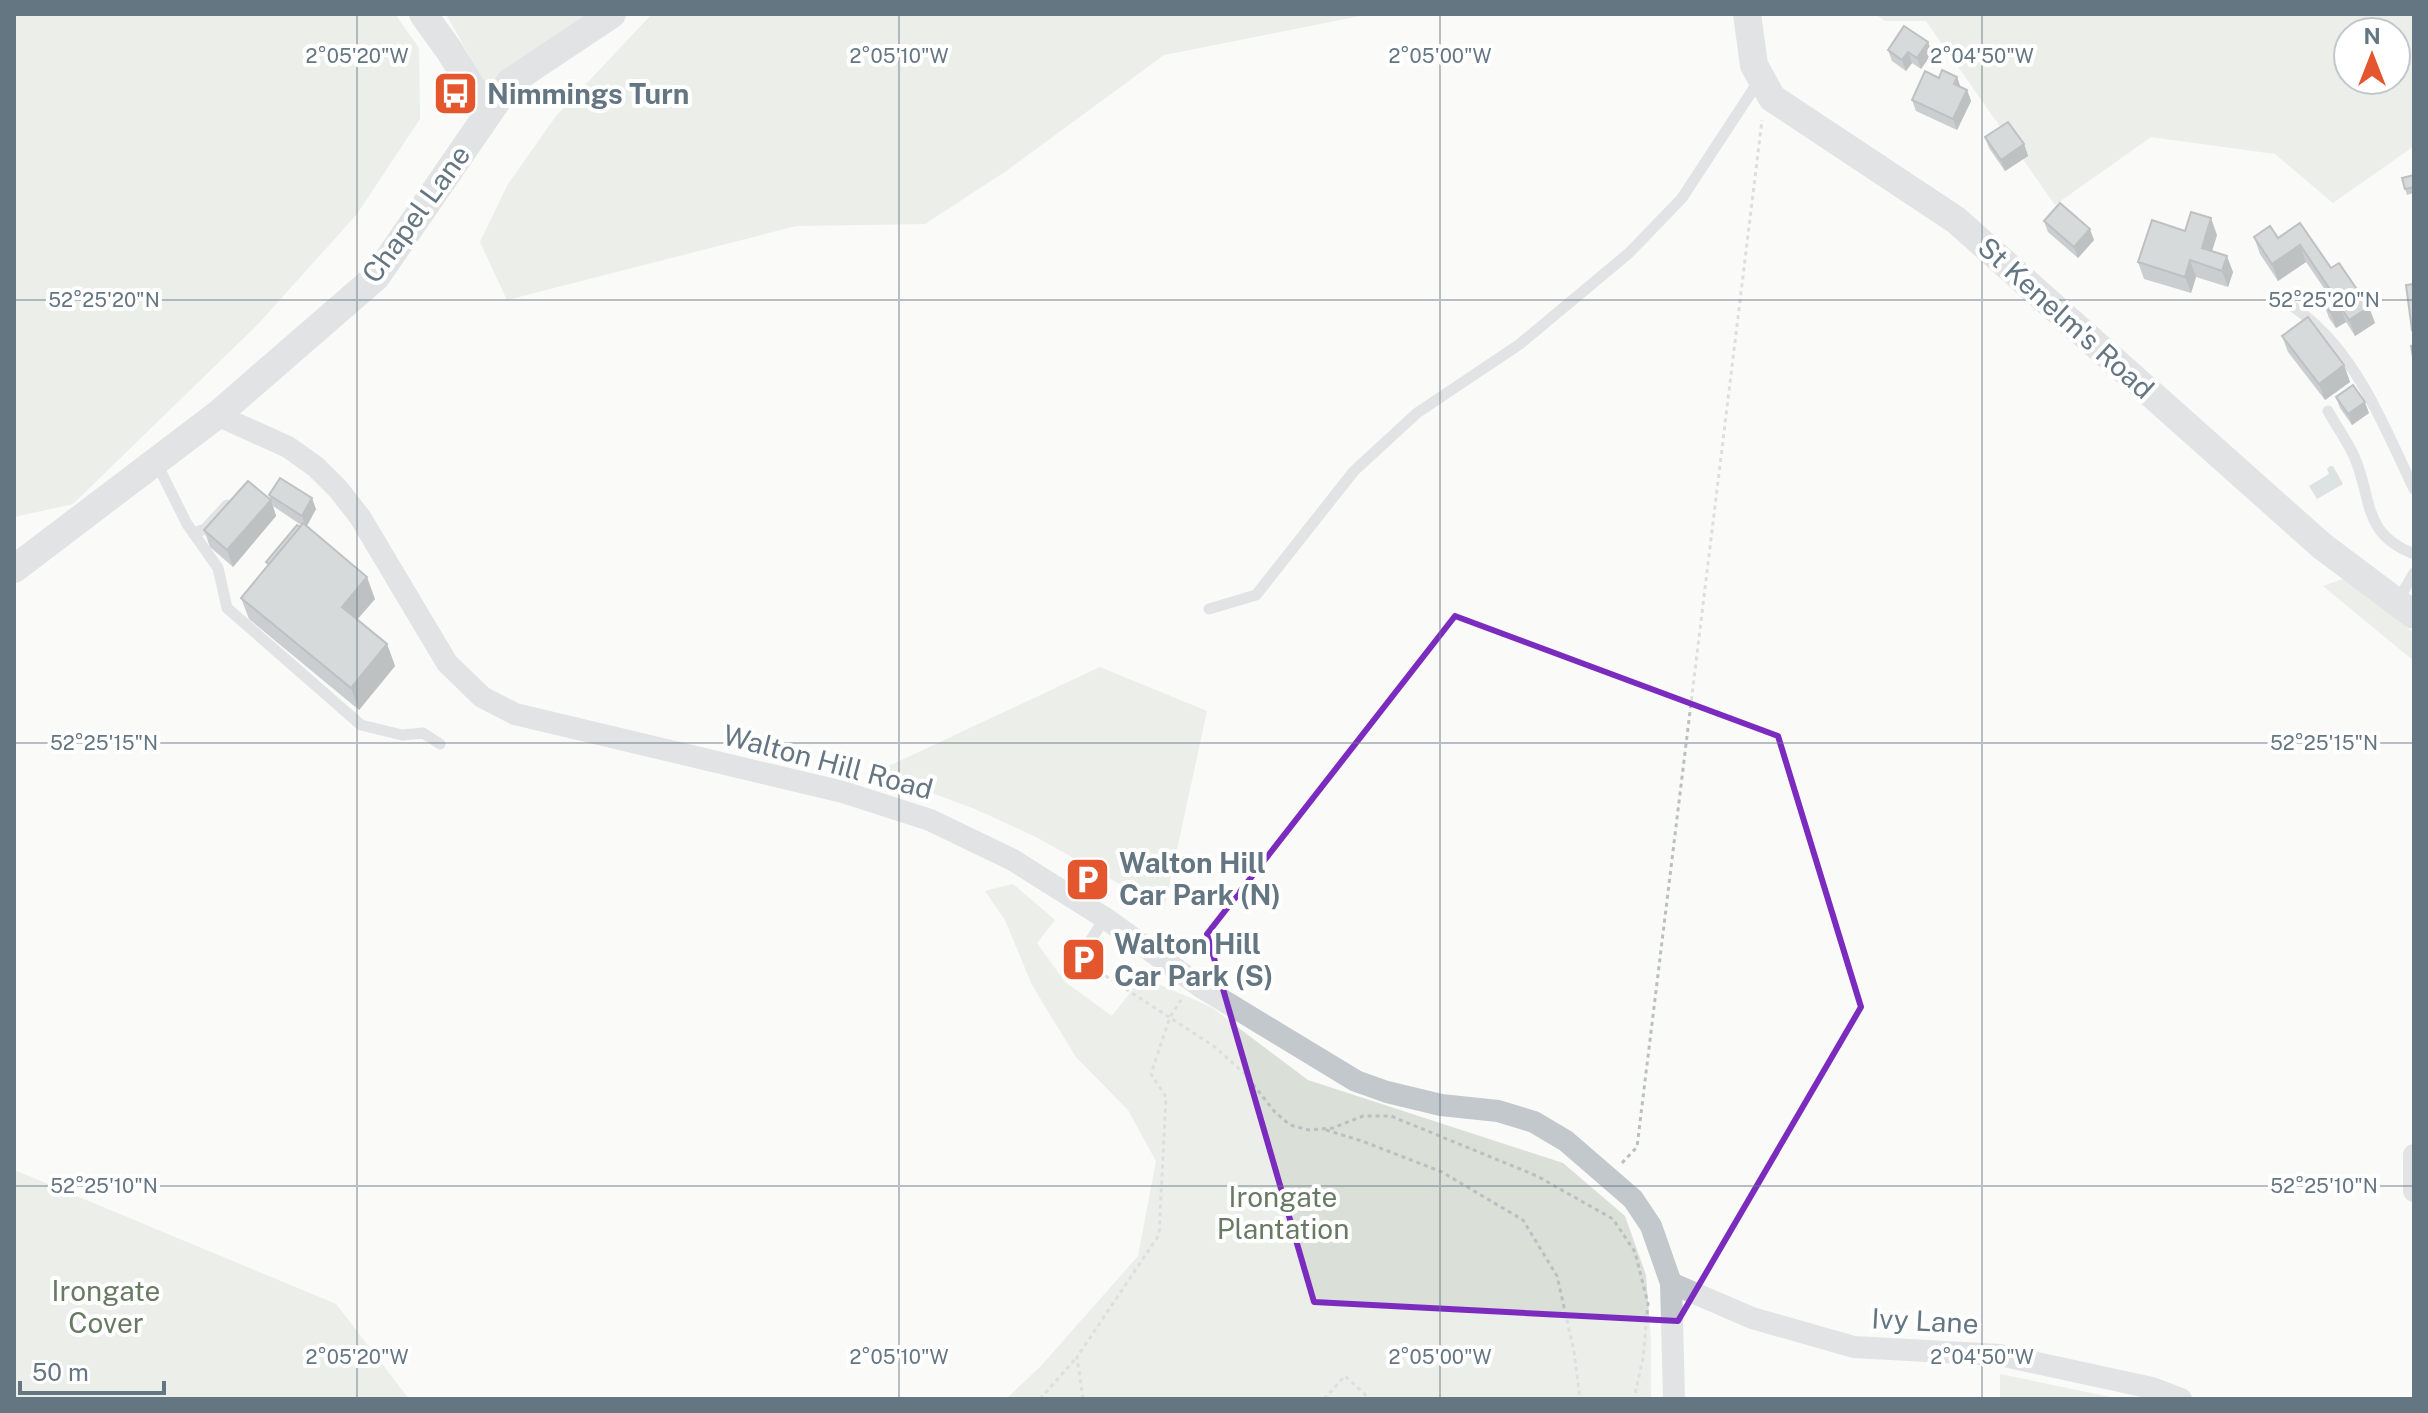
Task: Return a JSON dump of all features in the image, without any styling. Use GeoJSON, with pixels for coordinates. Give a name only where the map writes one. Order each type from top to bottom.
{"type":"FeatureCollection","features":[{"type":"Feature","properties":{"kind":"street"},"geometry":{"type":"LineString","coordinates":[[423,14],[487,112]]}},
{"type":"Feature","properties":{"kind":"street","name":"Chapel Lane"},"geometry":{"type":"LineString","coordinates":[[14,569],[217,415],[376,277],[510,82],[612,14]]}},
{"type":"Feature","properties":{"kind":"street"},"geometry":{"type":"LineString","coordinates":[[1747,14],[1754,65],[1766,89]]}},
{"type":"Feature","properties":{"kind":"street","name":"St Kenelm's Road"},"geometry":{"type":"LineString","coordinates":[[1766,89],[1956,220],[2322,546],[2406,608]]}},
{"type":"Feature","properties":{"kind":"street","name":"Walton Hill Road"},"geometry":{"type":"LineString","coordinates":[[217,415],[288,447],[316,467],[338,489],[360,517],[447,663],[482,697],[515,714],[843,792],[930,820],[1013,860],[1105,918],[1201,987],[1356,1081],[1441,1105],[1498,1111],[1534,1122],[1566,1141],[1610,1176],[1633,1199],[1651,1226],[1671,1283],[1674,1399]]}},
{"type":"Feature","properties":{"kind":"street"},"geometry":{"type":"LineString","coordinates":[[2414,1155],[2414,1191]]}},
{"type":"Feature","properties":{"kind":"street","name":"Ivy Lane"},"geometry":{"type":"LineString","coordinates":[[1671,1283],[1752,1318],[1854,1347],[2000,1355],[2152,1388],[2181,1399]]}},
{"type":"Feature","properties":{"kind":"lane"},"geometry":{"type":"LineString","coordinates":[[1209,609],[1256,595],[1354,471],[1417,413],[1520,344],[1629,253],[1682,198],[1766,89]]}},
{"type":"Feature","properties":{"kind":"lane"},"geometry":{"type":"LineString","coordinates":[[2292,306],[2309,317],[2340,348],[2373,403],[2414,489]]}},
{"type":"Feature","properties":{"kind":"lane"},"geometry":{"type":"LineString","coordinates":[[2328,411],[2354,456],[2374,522],[2391,543],[2414,554]]}},
{"type":"Feature","properties":{"kind":"lane"},"geometry":{"type":"LineString","coordinates":[[156,461],[194,533],[218,568],[227,608],[361,725],[402,735],[423,733],[440,744]]}},
{"type":"Feature","properties":{"kind":"lane"},"geometry":{"type":"LineString","coordinates":[[194,533],[205,529],[235,496]]}},
{"type":"Feature","properties":{"kind":"lane"},"geometry":{"type":"LineString","coordinates":[[2406,608],[2414,573]]}},
{"type":"Feature","properties":{"kind":"lane"},"geometry":{"type":"LineString","coordinates":[[1079,958],[1105,918]]}},
{"type":"Feature","properties":{"kind":"path"},"geometry":{"type":"LineString","coordinates":[[1610,1176],[1637,1147],[1766,89]]}},
{"type":"Feature","properties":{"kind":"path"},"geometry":{"type":"LineString","coordinates":[[1079,958],[1215,1047],[1245,1074],[1274,1111],[1290,1125],[1309,1130],[1322,1129],[1363,1116],[1391,1116],[1537,1176],[1613,1219],[1635,1252],[1648,1304],[1643,1358],[1634,1399]]}},
{"type":"Feature","properties":{"kind":"path"},"geometry":{"type":"LineString","coordinates":[[1040,1399],[1077,1357],[1159,1235],[1166,1097],[1151,1074],[1170,1017]]}},
{"type":"Feature","properties":{"kind":"path"},"geometry":{"type":"LineString","coordinates":[[1322,1129],[1442,1172],[1523,1220],[1557,1276],[1574,1351],[1580,1399]]}},
{"type":"Feature","properties":{"kind":"path"},"geometry":{"type":"LineString","coordinates":[[1077,1357],[1083,1399]]}},
{"type":"Feature","properties":{"kind":"path"},"geometry":{"type":"LineString","coordinates":[[1324,1399],[1345,1376],[1370,1399]]}},
{"type":"Feature","properties":{"kind":"highlighted area"},"geometry":{"type":"Polygon","coordinates":[[[1455,616],[1778,736],[1861,1007],[1678,1321],[1314,1302],[1207,934],[1455,616]]]}},
{"type":"Feature","properties":{"kind":"green space"},"geometry":{"type":"Polygon","coordinates":[[[14,14],[395,14],[419,48],[420,119],[357,214],[259,323],[73,504],[14,517],[14,14]]]}},
{"type":"Feature","properties":{"kind":"green space"},"geometry":{"type":"Polygon","coordinates":[[[446,14],[608,14],[489,91],[446,14]]]}},
{"type":"Feature","properties":{"kind":"green space"},"geometry":{"type":"Polygon","coordinates":[[[652,14],[1360,16],[1164,55],[1006,171],[925,224],[796,226],[507,300],[480,242],[508,184],[556,116],[652,14]]]}},
{"type":"Feature","properties":{"kind":"green space"},"geometry":{"type":"Polygon","coordinates":[[[1875,14],[2414,14],[2414,146],[2333,203],[2275,154],[2151,137],[2055,205],[1926,21],[1885,21],[1875,14]]]}},
{"type":"Feature","properties":{"kind":"green space"},"geometry":{"type":"Polygon","coordinates":[[[2346,578],[2414,633],[2414,661],[2323,586],[2346,578]]]}},
{"type":"Feature","properties":{"kind":"green space"},"geometry":{"type":"Polygon","coordinates":[[[1100,667],[1207,711],[1164,909],[1038,838],[975,809],[876,772],[1100,667]]]}},
{"type":"Feature","properties":{"kind":"green space","name":"Irongate Plantation"},"geometry":{"type":"Polygon","coordinates":[[[1013,884],[1055,920],[1037,943],[1065,982],[1112,1016],[1142,977],[1211,1007],[1308,1080],[1563,1163],[1625,1216],[1646,1275],[1651,1399],[1006,1399],[1041,1366],[1138,1256],[1156,1161],[1128,1110],[1076,1057],[1032,985],[1005,920],[985,891],[1013,884]]]}},
{"type":"Feature","properties":{"kind":"green space","name":"Irongate Cover"},"geometry":{"type":"Polygon","coordinates":[[[14,1170],[336,1304],[409,1399],[14,1399],[14,1170]]]}},
{"type":"Feature","properties":{"kind":"green space"},"geometry":{"type":"Polygon","coordinates":[[[2000,1374],[2120,1399],[2000,1399],[2000,1374]]]}},
{"type":"Feature","properties":{"kind":"shaded area"},"geometry":{"type":"Polygon","coordinates":[[[2333,466],[2343,484],[2317,499],[2309,486],[2329,474],[2327,469],[2333,466]]]}},
{"type":"Feature","properties":{"kind":"building"},"geometry":{"type":"Polygon","coordinates":[[[1904,26],[1928,42],[1917,58],[1908,52],[1902,60],[1888,50],[1904,26]]]}},
{"type":"Feature","properties":{"kind":"building"},"geometry":{"type":"Polygon","coordinates":[[[1942,70],[1957,77],[1954,84],[1967,90],[1953,119],[1912,100],[1925,71],[1939,78],[1942,70]]]}},
{"type":"Feature","properties":{"kind":"building"},"geometry":{"type":"Polygon","coordinates":[[[2008,122],[2024,144],[2001,160],[1985,137],[2008,122]]]}},
{"type":"Feature","properties":{"kind":"building"},"geometry":{"type":"Polygon","coordinates":[[[2414,175],[2414,187],[2405,189],[2402,178],[2414,175]]]}},
{"type":"Feature","properties":{"kind":"building"},"geometry":{"type":"Polygon","coordinates":[[[2060,203],[2090,229],[2074,247],[2044,221],[2060,203]]]}},
{"type":"Feature","properties":{"kind":"building"},"geometry":{"type":"Polygon","coordinates":[[[2191,212],[2211,218],[2202,248],[2227,256],[2222,271],[2190,260],[2185,277],[2138,262],[2152,220],[2185,231],[2191,212]]]}},
{"type":"Feature","properties":{"kind":"building"},"geometry":{"type":"Polygon","coordinates":[[[2300,223],[2331,268],[2339,263],[2369,307],[2349,320],[2340,306],[2330,312],[2323,301],[2333,294],[2300,245],[2272,264],[2254,237],[2270,226],[2278,238],[2300,223]]]}},
{"type":"Feature","properties":{"kind":"building"},"geometry":{"type":"Polygon","coordinates":[[[2414,284],[2414,329],[2412,330],[2406,285],[2414,284]]]}},
{"type":"Feature","properties":{"kind":"building"},"geometry":{"type":"Polygon","coordinates":[[[2308,317],[2344,365],[2319,384],[2282,336],[2308,317]]]}},
{"type":"Feature","properties":{"kind":"building"},"geometry":{"type":"Polygon","coordinates":[[[2353,385],[2365,402],[2348,414],[2336,397],[2353,385]]]}},
{"type":"Feature","properties":{"kind":"building"},"geometry":{"type":"Polygon","coordinates":[[[280,478],[312,498],[302,516],[269,495],[280,478]]]}},
{"type":"Feature","properties":{"kind":"building"},"geometry":{"type":"Polygon","coordinates":[[[248,481],[271,500],[227,550],[204,530],[248,481]]]}},
{"type":"Feature","properties":{"kind":"building"},"geometry":{"type":"Polygon","coordinates":[[[303,523],[367,577],[342,607],[387,644],[351,688],[241,598],[303,523]]]}},
{"type":"Feature","properties":{"kind":"building"},"geometry":{"type":"Polygon","coordinates":[[[297,525],[300,527],[269,564],[266,562],[297,525]]]}},
{"type":"Feature","properties":{"kind":"place","name":"Nimmings Turn"},"geometry":{"type":"Point","coordinates":[456,94]}},
{"type":"Feature","properties":{"kind":"place","name":"Walton Hill Car Park (N)"},"geometry":{"type":"Point","coordinates":[1088,879]}},
{"type":"Feature","properties":{"kind":"place","name":"Walton Hill Car Park (S)"},"geometry":{"type":"Point","coordinates":[1083,960]}}]}
